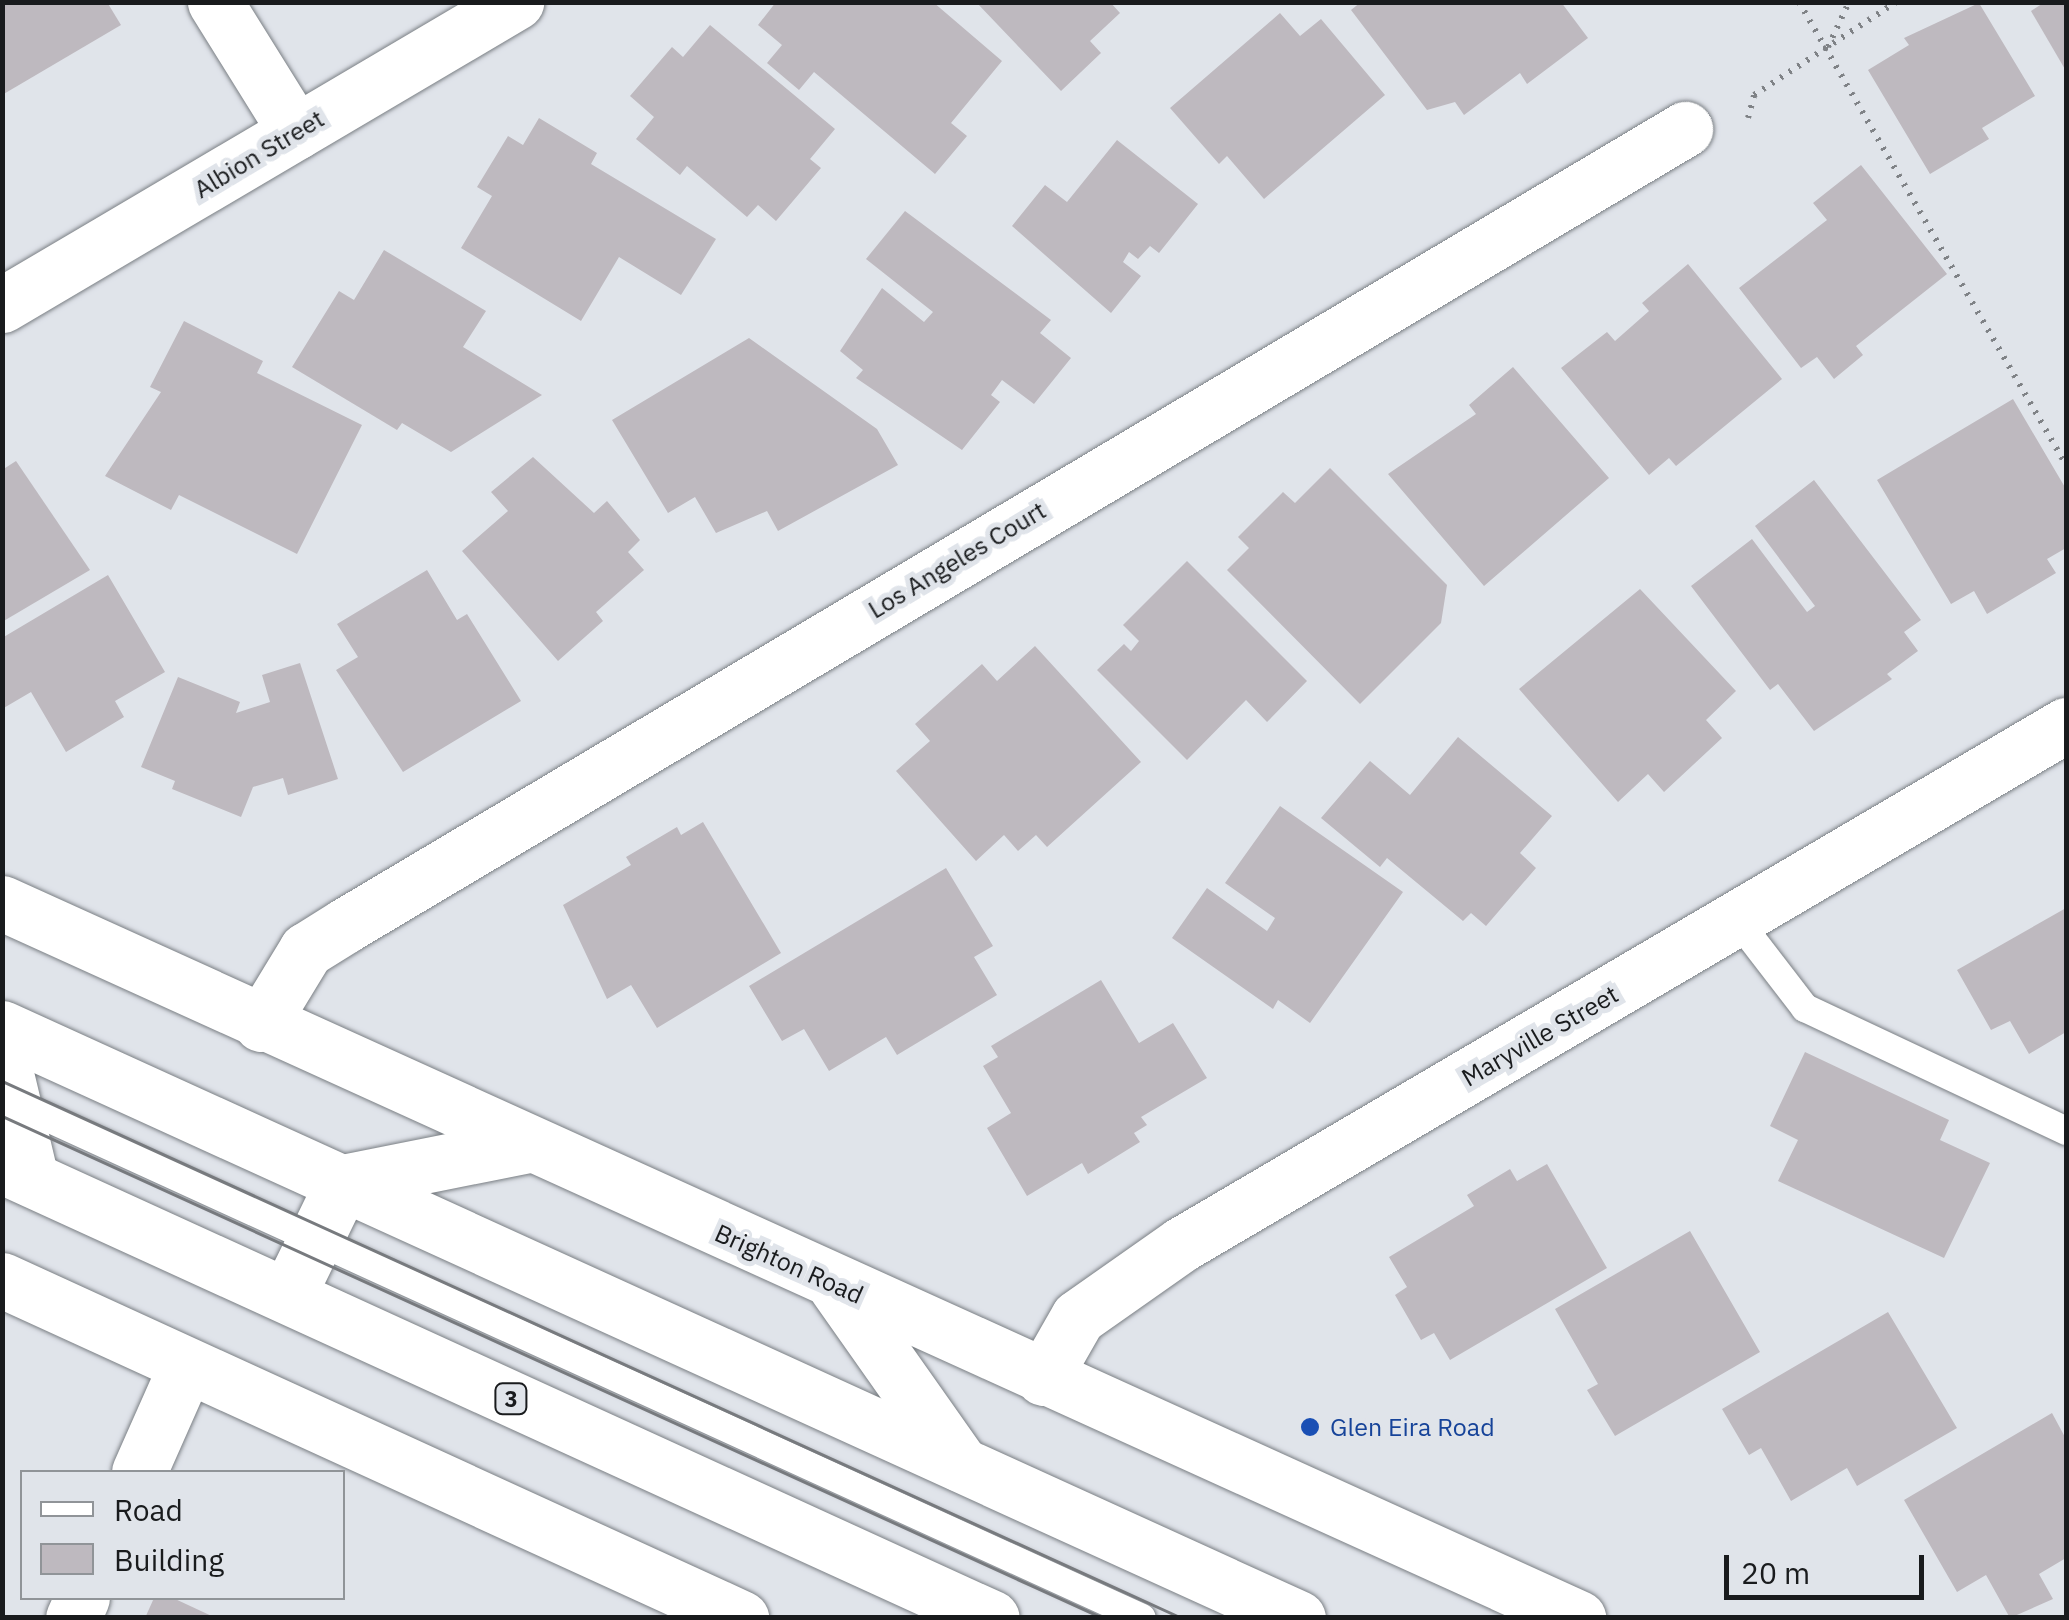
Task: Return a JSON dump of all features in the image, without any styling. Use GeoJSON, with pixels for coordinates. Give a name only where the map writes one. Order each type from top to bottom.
{"type":"FeatureCollection","features":[{"type":"Feature","properties":{"kind":"main road"},"geometry":{"type":"LineString","coordinates":[[216,2],[296,132]]}},
{"type":"Feature","properties":{"kind":"main road","name":"Albion Street"},"geometry":{"type":"LineString","coordinates":[[2,305],[516,2]]}},
{"type":"Feature","properties":{"kind":"main road","name":"Los Angeles Court"},"geometry":{"type":"LineString","coordinates":[[262,1024],[306,950],[1685,130]]}},
{"type":"Feature","properties":{"kind":"main road","name":"Maryville Street"},"geometry":{"type":"LineString","coordinates":[[1043,1378],[1078,1317],[1182,1244],[2066,726]]}},
{"type":"Feature","properties":{"kind":"main road","name":"Brighton Road"},"geometry":{"type":"LineString","coordinates":[[2,903],[834,1284],[1578,1618]]}},
{"type":"Feature","properties":{"kind":"main road"},"geometry":{"type":"LineString","coordinates":[[2,1028],[1298,1618]]}},
{"type":"Feature","properties":{"kind":"main road"},"geometry":{"type":"LineString","coordinates":[[6,1085],[12,1176]]}},
{"type":"Feature","properties":{"kind":"main road"},"geometry":{"type":"LineString","coordinates":[[343,1182],[528,1145]]}},
{"type":"Feature","properties":{"kind":"main road","name":"3"},"geometry":{"type":"LineString","coordinates":[[12,1176],[288,1295],[992,1618]]}},
{"type":"Feature","properties":{"kind":"main road"},"geometry":{"type":"LineString","coordinates":[[288,1295],[343,1182]]}},
{"type":"Feature","properties":{"kind":"main road"},"geometry":{"type":"LineString","coordinates":[[2,1280],[740,1618]]}},
{"type":"Feature","properties":{"kind":"main road"},"geometry":{"type":"LineString","coordinates":[[834,1284],[961,1464]]}},
{"type":"Feature","properties":{"kind":"main road"},"geometry":{"type":"LineString","coordinates":[[140,1470],[186,1366]]}},
{"type":"Feature","properties":{"kind":"lane"},"geometry":{"type":"LineString","coordinates":[[1738,921],[1804,1008],[2066,1131]]}},
{"type":"Feature","properties":{"kind":"lane"},"geometry":{"type":"LineString","coordinates":[[6,1085],[315,1240],[1142,1618]]}},
{"type":"Feature","properties":{"kind":"path"},"geometry":{"type":"LineString","coordinates":[[1799,2],[2066,465]]}},
{"type":"Feature","properties":{"kind":"path"},"geometry":{"type":"LineString","coordinates":[[1828,48],[1849,2]]}},
{"type":"Feature","properties":{"kind":"building"},"geometry":{"type":"Polygon","coordinates":[[[2,2],[107,2],[121,25],[2,95],[2,2]]]}},
{"type":"Feature","properties":{"kind":"building"},"geometry":{"type":"Polygon","coordinates":[[[776,2],[933,2],[1002,61],[951,123],[967,136],[935,174],[814,72],[799,90],[767,63],[782,45],[758,25],[776,2]]]}},
{"type":"Feature","properties":{"kind":"building"},"geometry":{"type":"Polygon","coordinates":[[[976,2],[1110,2],[1120,13],[1090,41],[1101,53],[1061,91],[976,2]]]}},
{"type":"Feature","properties":{"kind":"building"},"geometry":{"type":"Polygon","coordinates":[[[1361,2],[1561,2],[1588,38],[1527,84],[1520,73],[1464,115],[1455,102],[1427,110],[1351,10],[1361,2]]]}},
{"type":"Feature","properties":{"kind":"building"},"geometry":{"type":"Polygon","coordinates":[[[2045,2],[2066,2],[2066,71],[2031,11],[2045,2]]]}},
{"type":"Feature","properties":{"kind":"building"},"geometry":{"type":"Polygon","coordinates":[[[1979,3],[2035,96],[1982,128],[1989,139],[1930,174],[1868,70],[1909,45],[1904,38],[1979,3]]]}},
{"type":"Feature","properties":{"kind":"building"},"geometry":{"type":"Polygon","coordinates":[[[1280,13],[1300,36],[1321,19],[1385,95],[1264,199],[1227,156],[1219,164],[1170,108],[1280,13]]]}},
{"type":"Feature","properties":{"kind":"building"},"geometry":{"type":"Polygon","coordinates":[[[710,25],[835,129],[810,159],[821,168],[776,221],[758,205],[747,217],[687,166],[680,175],[636,139],[654,117],[630,96],[672,47],[683,57],[710,25]]]}},
{"type":"Feature","properties":{"kind":"building"},"geometry":{"type":"Polygon","coordinates":[[[539,118],[597,153],[591,164],[716,239],[681,295],[619,257],[581,321],[461,248],[492,196],[477,187],[508,136],[523,145],[539,118]]]}},
{"type":"Feature","properties":{"kind":"building"},"geometry":{"type":"Polygon","coordinates":[[[1117,140],[1198,204],[1159,253],[1150,246],[1138,259],[1129,252],[1123,262],[1141,276],[1111,313],[1012,226],[1045,185],[1067,202],[1117,140]]]}},
{"type":"Feature","properties":{"kind":"building"},"geometry":{"type":"Polygon","coordinates":[[[1861,165],[1947,274],[1856,346],[1863,355],[1834,379],[1817,357],[1801,368],[1739,288],[1827,220],[1813,203],[1861,165]]]}},
{"type":"Feature","properties":{"kind":"building"},"geometry":{"type":"Polygon","coordinates":[[[905,211],[1051,320],[1040,333],[1071,358],[1034,404],[1002,380],[991,395],[1000,402],[962,450],[856,378],[863,370],[840,351],[882,288],[924,322],[933,312],[866,259],[905,211]]]}},
{"type":"Feature","properties":{"kind":"building"},"geometry":{"type":"Polygon","coordinates":[[[384,250],[486,311],[463,347],[542,395],[451,452],[402,423],[397,430],[292,367],[339,291],[354,300],[384,250]]]}},
{"type":"Feature","properties":{"kind":"building"},"geometry":{"type":"Polygon","coordinates":[[[1688,264],[1782,379],[1676,466],[1669,458],[1649,475],[1561,368],[1607,332],[1615,341],[1649,311],[1642,303],[1688,264]]]}},
{"type":"Feature","properties":{"kind":"building"},"geometry":{"type":"Polygon","coordinates":[[[184,321],[263,361],[257,373],[362,425],[297,554],[179,495],[171,510],[105,476],[161,392],[150,387],[184,321]]]}},
{"type":"Feature","properties":{"kind":"building"},"geometry":{"type":"Polygon","coordinates":[[[749,338],[877,429],[898,465],[778,531],[767,511],[716,533],[695,497],[668,513],[612,420],[749,338]]]}},
{"type":"Feature","properties":{"kind":"building"},"geometry":{"type":"Polygon","coordinates":[[[1513,367],[1609,478],[1484,586],[1388,474],[1476,414],[1469,405],[1513,367]]]}},
{"type":"Feature","properties":{"kind":"building"},"geometry":{"type":"Polygon","coordinates":[[[2013,399],[2066,489],[2066,548],[2047,559],[2056,573],[1987,614],[1974,591],[1951,604],[1877,480],[2013,399]]]}},
{"type":"Feature","properties":{"kind":"building"},"geometry":{"type":"Polygon","coordinates":[[[533,457],[594,513],[607,501],[640,540],[628,552],[644,570],[596,612],[603,621],[558,661],[462,551],[508,511],[491,492],[533,457]]]}},
{"type":"Feature","properties":{"kind":"building"},"geometry":{"type":"Polygon","coordinates":[[[16,461],[90,570],[2,622],[2,470],[16,461]]]}},
{"type":"Feature","properties":{"kind":"building"},"geometry":{"type":"Polygon","coordinates":[[[1330,468],[1447,585],[1441,623],[1360,704],[1227,570],[1249,548],[1238,537],[1283,492],[1295,503],[1330,468]]]}},
{"type":"Feature","properties":{"kind":"building"},"geometry":{"type":"Polygon","coordinates":[[[1814,480],[1921,620],[1904,632],[1918,651],[1887,674],[1892,679],[1814,731],[1778,684],[1770,690],[1691,586],[1752,539],[1807,612],[1815,606],[1755,526],[1814,480]]]}},
{"type":"Feature","properties":{"kind":"building"},"geometry":{"type":"Polygon","coordinates":[[[1187,561],[1307,681],[1267,722],[1246,700],[1187,760],[1097,670],[1124,644],[1131,651],[1139,641],[1123,625],[1187,561]]]}},
{"type":"Feature","properties":{"kind":"building"},"geometry":{"type":"Polygon","coordinates":[[[427,570],[457,620],[467,614],[521,701],[403,772],[336,670],[358,657],[337,624],[427,570]]]}},
{"type":"Feature","properties":{"kind":"building"},"geometry":{"type":"Polygon","coordinates":[[[108,575],[165,672],[115,701],[124,717],[66,752],[31,692],[2,709],[2,638],[108,575]]]}},
{"type":"Feature","properties":{"kind":"building"},"geometry":{"type":"Polygon","coordinates":[[[1640,589],[1736,691],[1706,720],[1722,738],[1664,792],[1648,774],[1618,802],[1519,689],[1640,589]]]}},
{"type":"Feature","properties":{"kind":"building"},"geometry":{"type":"Polygon","coordinates":[[[1035,646],[1141,762],[1047,847],[1036,835],[1018,851],[1004,835],[976,861],[896,771],[930,741],[915,724],[982,664],[997,681],[1035,646]]]}},
{"type":"Feature","properties":{"kind":"building"},"geometry":{"type":"Polygon","coordinates":[[[300,663],[338,779],[288,795],[283,778],[253,787],[241,817],[172,789],[175,781],[141,767],[178,677],[240,702],[236,713],[270,702],[262,675],[300,663]]]}},
{"type":"Feature","properties":{"kind":"building"},"geometry":{"type":"Polygon","coordinates":[[[1458,737],[1552,816],[1520,853],[1536,868],[1486,926],[1471,913],[1463,921],[1387,858],[1380,867],[1321,818],[1370,761],[1410,795],[1458,737]]]}},
{"type":"Feature","properties":{"kind":"building"},"geometry":{"type":"Polygon","coordinates":[[[1280,806],[1403,892],[1310,1023],[1278,1000],[1273,1009],[1172,938],[1207,888],[1267,931],[1275,918],[1225,883],[1280,806]]]}},
{"type":"Feature","properties":{"kind":"building"},"geometry":{"type":"Polygon","coordinates":[[[703,822],[781,953],[657,1028],[631,985],[607,999],[563,905],[631,865],[626,857],[677,827],[681,835],[703,822]]]}},
{"type":"Feature","properties":{"kind":"building"},"geometry":{"type":"Polygon","coordinates":[[[946,868],[993,946],[974,957],[997,995],[897,1055],[886,1037],[829,1071],[804,1029],[782,1041],[749,986],[946,868]]]}},
{"type":"Feature","properties":{"kind":"building"},"geometry":{"type":"Polygon","coordinates":[[[2066,908],[2066,1032],[2029,1054],[2010,1021],[1991,1030],[1957,970],[2066,908]]]}},
{"type":"Feature","properties":{"kind":"building"},"geometry":{"type":"Polygon","coordinates":[[[1101,980],[1139,1043],[1173,1023],[1207,1078],[1141,1117],[1147,1125],[1134,1133],[1140,1142],[1088,1174],[1082,1163],[1027,1196],[987,1128],[1011,1113],[983,1066],[998,1057],[991,1046],[1101,980]]]}},
{"type":"Feature","properties":{"kind":"building"},"geometry":{"type":"Polygon","coordinates":[[[1805,1052],[1949,1120],[1940,1140],[1990,1163],[1944,1258],[1778,1181],[1798,1140],[1770,1126],[1805,1052]]]}},
{"type":"Feature","properties":{"kind":"building"},"geometry":{"type":"Polygon","coordinates":[[[1547,1164],[1607,1268],[1450,1360],[1434,1333],[1421,1340],[1395,1295],[1407,1287],[1389,1257],[1474,1206],[1467,1195],[1510,1169],[1517,1181],[1547,1164]]]}},
{"type":"Feature","properties":{"kind":"building"},"geometry":{"type":"Polygon","coordinates":[[[1690,1231],[1760,1352],[1615,1436],[1587,1390],[1598,1384],[1555,1309],[1690,1231]]]}},
{"type":"Feature","properties":{"kind":"building"},"geometry":{"type":"Polygon","coordinates":[[[1888,1312],[1957,1428],[1857,1486],[1847,1468],[1791,1501],[1761,1448],[1749,1455],[1722,1409],[1888,1312]]]}},
{"type":"Feature","properties":{"kind":"building"},"geometry":{"type":"Polygon","coordinates":[[[2052,1413],[2066,1439],[2066,1558],[2039,1574],[2053,1599],[2010,1618],[1986,1575],[1957,1592],[1904,1500],[2052,1413]]]}},
{"type":"Feature","properties":{"kind":"building"},"geometry":{"type":"Polygon","coordinates":[[[153,1600],[177,1600],[216,1618],[145,1618],[153,1600]]]}},
{"type":"Feature","properties":{"kind":"tram line"},"geometry":{"type":"LineString","coordinates":[[2,1081],[1182,1618]]}},
{"type":"Feature","properties":{"kind":"tram line"},"geometry":{"type":"LineString","coordinates":[[2,1116],[1103,1618]]}},
{"type":"Feature","properties":{"kind":"place","name":"Glen Eira Road"},"geometry":{"type":"Point","coordinates":[1310,1427]}}]}
